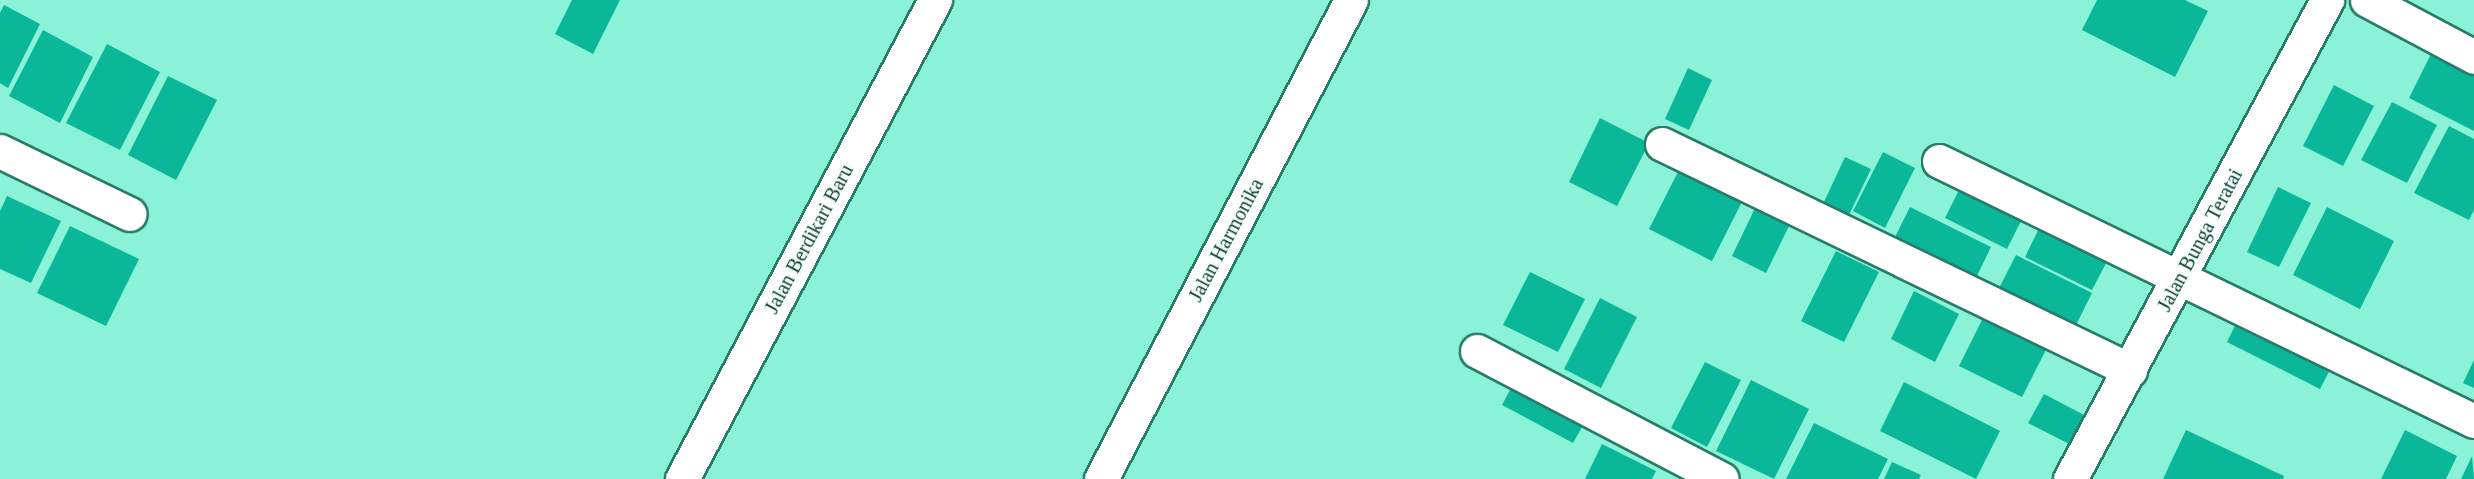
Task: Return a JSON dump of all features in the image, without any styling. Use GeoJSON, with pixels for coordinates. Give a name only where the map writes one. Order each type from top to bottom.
{"type":"FeatureCollection","features":[{"type":"Feature","properties":{"kind":"street","name":"Jalan Berdikari Baru"},"geometry":{"type":"LineString","coordinates":[[682,479],[935,0]]}},
{"type":"Feature","properties":{"kind":"street","name":"Jalan Harmonika"},"geometry":{"type":"LineString","coordinates":[[1101,479],[1352,0]]}},
{"type":"Feature","properties":{"kind":"street","name":"Jalan Bunga Teratai"},"geometry":{"type":"LineString","coordinates":[[2070,479],[2180,279],[2327,0]]}},
{"type":"Feature","properties":{"kind":"street"},"geometry":{"type":"LineString","coordinates":[[2367,0],[2474,57]]}},
{"type":"Feature","properties":{"kind":"street"},"geometry":{"type":"LineString","coordinates":[[1662,144],[2130,370]]}},
{"type":"Feature","properties":{"kind":"street"},"geometry":{"type":"LineString","coordinates":[[0,151],[130,214]]}},
{"type":"Feature","properties":{"kind":"street"},"geometry":{"type":"LineString","coordinates":[[1939,161],[2474,421]]}},
{"type":"Feature","properties":{"kind":"street"},"geometry":{"type":"LineString","coordinates":[[1477,351],[1722,479]]}},
{"type":"Feature","properties":{"kind":"building"},"geometry":{"type":"Polygon","coordinates":[[[572,0],[620,0],[593,54],[555,34],[572,0]]]}},
{"type":"Feature","properties":{"kind":"building"},"geometry":{"type":"Polygon","coordinates":[[[2097,0],[2185,0],[2208,11],[2175,77],[2082,30],[2097,0]]]}},
{"type":"Feature","properties":{"kind":"building"},"geometry":{"type":"Polygon","coordinates":[[[4,5],[40,24],[8,88],[0,83],[0,13],[4,5]]]}},
{"type":"Feature","properties":{"kind":"building"},"geometry":{"type":"Polygon","coordinates":[[[43,30],[93,57],[60,123],[9,96],[43,30]]]}},
{"type":"Feature","properties":{"kind":"building"},"geometry":{"type":"Polygon","coordinates":[[[107,44],[160,72],[120,150],[66,123],[107,44]]]}},
{"type":"Feature","properties":{"kind":"building"},"geometry":{"type":"Polygon","coordinates":[[[2434,48],[2474,69],[2474,131],[2409,98],[2434,48]]]}},
{"type":"Feature","properties":{"kind":"building"},"geometry":{"type":"Polygon","coordinates":[[[1688,68],[1712,80],[1689,130],[1665,119],[1688,68]]]}},
{"type":"Feature","properties":{"kind":"building"},"geometry":{"type":"Polygon","coordinates":[[[168,76],[217,100],[176,180],[128,155],[168,76]]]}},
{"type":"Feature","properties":{"kind":"building"},"geometry":{"type":"Polygon","coordinates":[[[2334,85],[2374,106],[2343,166],[2303,146],[2334,85]]]}},
{"type":"Feature","properties":{"kind":"building"},"geometry":{"type":"Polygon","coordinates":[[[2392,102],[2437,125],[2407,183],[2361,160],[2392,102]]]}},
{"type":"Feature","properties":{"kind":"building"},"geometry":{"type":"Polygon","coordinates":[[[1600,118],[1649,143],[1617,206],[1569,182],[1600,118]]]}},
{"type":"Feature","properties":{"kind":"building"},"geometry":{"type":"Polygon","coordinates":[[[2449,126],[2474,139],[2474,210],[2469,220],[2414,193],[2449,126]]]}},
{"type":"Feature","properties":{"kind":"building"},"geometry":{"type":"Polygon","coordinates":[[[1883,152],[1915,168],[1885,228],[1853,211],[1883,152]]]}},
{"type":"Feature","properties":{"kind":"building"},"geometry":{"type":"Polygon","coordinates":[[[1845,157],[1871,169],[1849,215],[1824,202],[1845,157]]]}},
{"type":"Feature","properties":{"kind":"building"},"geometry":{"type":"Polygon","coordinates":[[[1684,160],[1747,192],[1712,261],[1649,229],[1684,160]]]}},
{"type":"Feature","properties":{"kind":"building"},"geometry":{"type":"Polygon","coordinates":[[[1964,180],[2026,211],[2007,249],[1945,218],[1964,180]]]}},
{"type":"Feature","properties":{"kind":"building"},"geometry":{"type":"Polygon","coordinates":[[[2278,187],[2311,203],[2279,267],[2247,252],[2278,187]]]}},
{"type":"Feature","properties":{"kind":"building"},"geometry":{"type":"Polygon","coordinates":[[[7,196],[61,221],[31,283],[0,269],[0,211],[7,196]]]}},
{"type":"Feature","properties":{"kind":"building"},"geometry":{"type":"Polygon","coordinates":[[[1757,204],[1791,222],[1766,273],[1732,256],[1757,204]]]}},
{"type":"Feature","properties":{"kind":"building"},"geometry":{"type":"Polygon","coordinates":[[[1910,207],[1991,247],[1973,284],[1892,243],[1910,207]]]}},
{"type":"Feature","properties":{"kind":"building"},"geometry":{"type":"Polygon","coordinates":[[[2327,207],[2394,241],[2360,309],[2293,275],[2327,207]]]}},
{"type":"Feature","properties":{"kind":"building"},"geometry":{"type":"Polygon","coordinates":[[[2044,218],[2112,252],[2092,290],[2025,257],[2044,218]]]}},
{"type":"Feature","properties":{"kind":"building"},"geometry":{"type":"Polygon","coordinates":[[[70,226],[139,259],[106,326],[37,293],[70,226]]]}},
{"type":"Feature","properties":{"kind":"building"},"geometry":{"type":"Polygon","coordinates":[[[1836,251],[1879,272],[1844,342],[1801,321],[1836,251]]]}},
{"type":"Feature","properties":{"kind":"building"},"geometry":{"type":"Polygon","coordinates":[[[2016,255],[2092,293],[2070,337],[1994,298],[2016,255]]]}},
{"type":"Feature","properties":{"kind":"building"},"geometry":{"type":"Polygon","coordinates":[[[1530,272],[1585,299],[1558,352],[1503,325],[1530,272]]]}},
{"type":"Feature","properties":{"kind":"building"},"geometry":{"type":"Polygon","coordinates":[[[1914,291],[1959,314],[1935,362],[1891,339],[1914,291]]]}},
{"type":"Feature","properties":{"kind":"building"},"geometry":{"type":"Polygon","coordinates":[[[1600,298],[1637,317],[1601,388],[1564,369],[1600,298]]]}},
{"type":"Feature","properties":{"kind":"building"},"geometry":{"type":"Polygon","coordinates":[[[1988,308],[2051,340],[2022,397],[1959,366],[1988,308]]]}},
{"type":"Feature","properties":{"kind":"building"},"geometry":{"type":"Polygon","coordinates":[[[2241,313],[2335,360],[2320,389],[2227,342],[2241,313]]]}},
{"type":"Feature","properties":{"kind":"building"},"geometry":{"type":"Polygon","coordinates":[[[2474,360],[2474,388],[2463,383],[2474,360]]]}},
{"type":"Feature","properties":{"kind":"building"},"geometry":{"type":"Polygon","coordinates":[[[1705,362],[1741,380],[1707,447],[1671,428],[1705,362]]]}},
{"type":"Feature","properties":{"kind":"building"},"geometry":{"type":"Polygon","coordinates":[[[1518,375],[1590,413],[1573,443],[1502,405],[1518,375]]]}},
{"type":"Feature","properties":{"kind":"building"},"geometry":{"type":"Polygon","coordinates":[[[1751,380],[1809,409],[1774,479],[1716,451],[1751,380]]]}},
{"type":"Feature","properties":{"kind":"building"},"geometry":{"type":"Polygon","coordinates":[[[1904,382],[2000,431],[1976,479],[1880,431],[1904,382]]]}},
{"type":"Feature","properties":{"kind":"building"},"geometry":{"type":"Polygon","coordinates":[[[2044,394],[2088,417],[2073,446],[2028,423],[2044,394]]]}},
{"type":"Feature","properties":{"kind":"building"},"geometry":{"type":"Polygon","coordinates":[[[1814,423],[1888,459],[1878,479],[1786,479],[1814,423]]]}},
{"type":"Feature","properties":{"kind":"building"},"geometry":{"type":"Polygon","coordinates":[[[2186,430],[2284,476],[2283,479],[2163,479],[2186,430]]]}},
{"type":"Feature","properties":{"kind":"building"},"geometry":{"type":"Polygon","coordinates":[[[2405,430],[2457,456],[2446,479],[2381,479],[2405,430]]]}},
{"type":"Feature","properties":{"kind":"building"},"geometry":{"type":"Polygon","coordinates":[[[1602,444],[1656,471],[1652,479],[1585,479],[1602,444]]]}},
{"type":"Feature","properties":{"kind":"building"},"geometry":{"type":"Polygon","coordinates":[[[2472,456],[2474,479],[2461,479],[2472,456]]]}},
{"type":"Feature","properties":{"kind":"building"},"geometry":{"type":"Polygon","coordinates":[[[1892,462],[1921,475],[1919,479],[1884,479],[1892,462]]]}}]}
